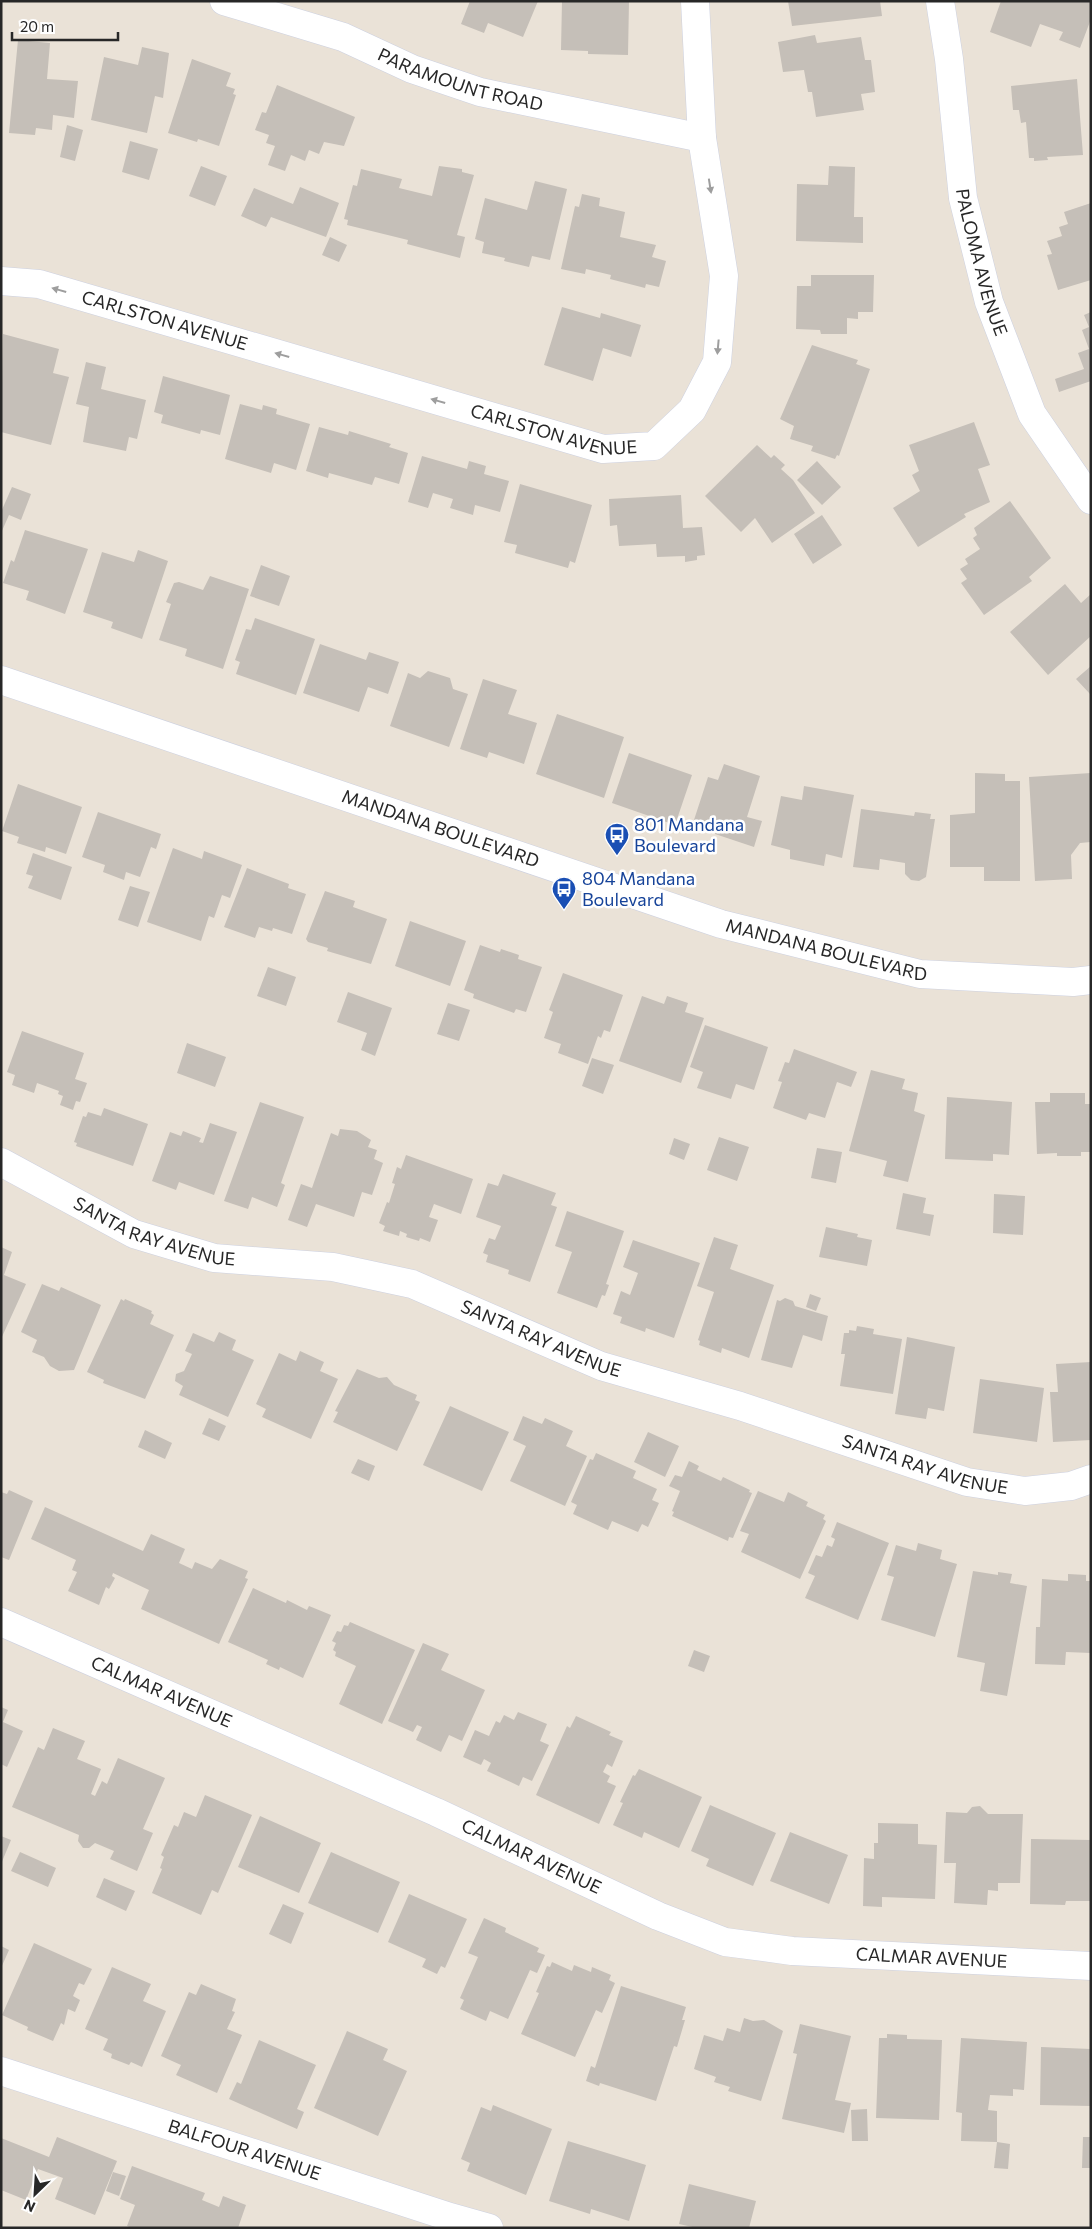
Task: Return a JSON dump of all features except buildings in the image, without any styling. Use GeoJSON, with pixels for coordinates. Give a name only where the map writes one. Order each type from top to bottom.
{"type":"FeatureCollection","features":[{"type":"Feature","properties":{"kind":"street","name":"PARAMOUNT ROAD"},"geometry":{"type":"LineString","coordinates":[[224,1],[343,37],[412,69],[480,92],[702,138]]}},
{"type":"Feature","properties":{"kind":"street","name":"CARLSTON AVENUE"},"geometry":{"type":"LineString","coordinates":[[1,281],[39,284],[603,449],[654,446],[692,410],[717,362],[724,276],[702,138],[695,1]]}},
{"type":"Feature","properties":{"kind":"street","name":"PALOMA AVENUE"},"geometry":{"type":"LineString","coordinates":[[940,1],[949,59],[963,198],[989,302],[1032,414],[1091,500]]}},
{"type":"Feature","properties":{"kind":"street","name":"MANDANA BOULEVARD"},"geometry":{"type":"LineString","coordinates":[[1,680],[721,924],[920,974],[1073,982],[1091,980]]}},
{"type":"Feature","properties":{"kind":"street","name":"SANTA RAY AVENUE"},"geometry":{"type":"LineString","coordinates":[[1,1162],[134,1234],[214,1258],[333,1267],[412,1284],[600,1366],[740,1406],[967,1482],[1024,1491],[1071,1486],[1091,1479]]}},
{"type":"Feature","properties":{"kind":"street","name":"CALMAR AVENUE"},"geometry":{"type":"LineString","coordinates":[[1,1622],[436,1812],[658,1916],[725,1942],[792,1951],[1091,1966]]}},
{"type":"Feature","properties":{"kind":"street","name":"BALFOUR AVENUE"},"geometry":{"type":"LineString","coordinates":[[1,2071],[489,2228]]}},
{"type":"Feature","properties":{"kind":"place","name":"801 Mandana Boulevard"},"geometry":{"type":"Point","coordinates":[617,856]}},
{"type":"Feature","properties":{"kind":"place","name":"804 Mandana Boulevard"},"geometry":{"type":"Point","coordinates":[564,910]}}]}
